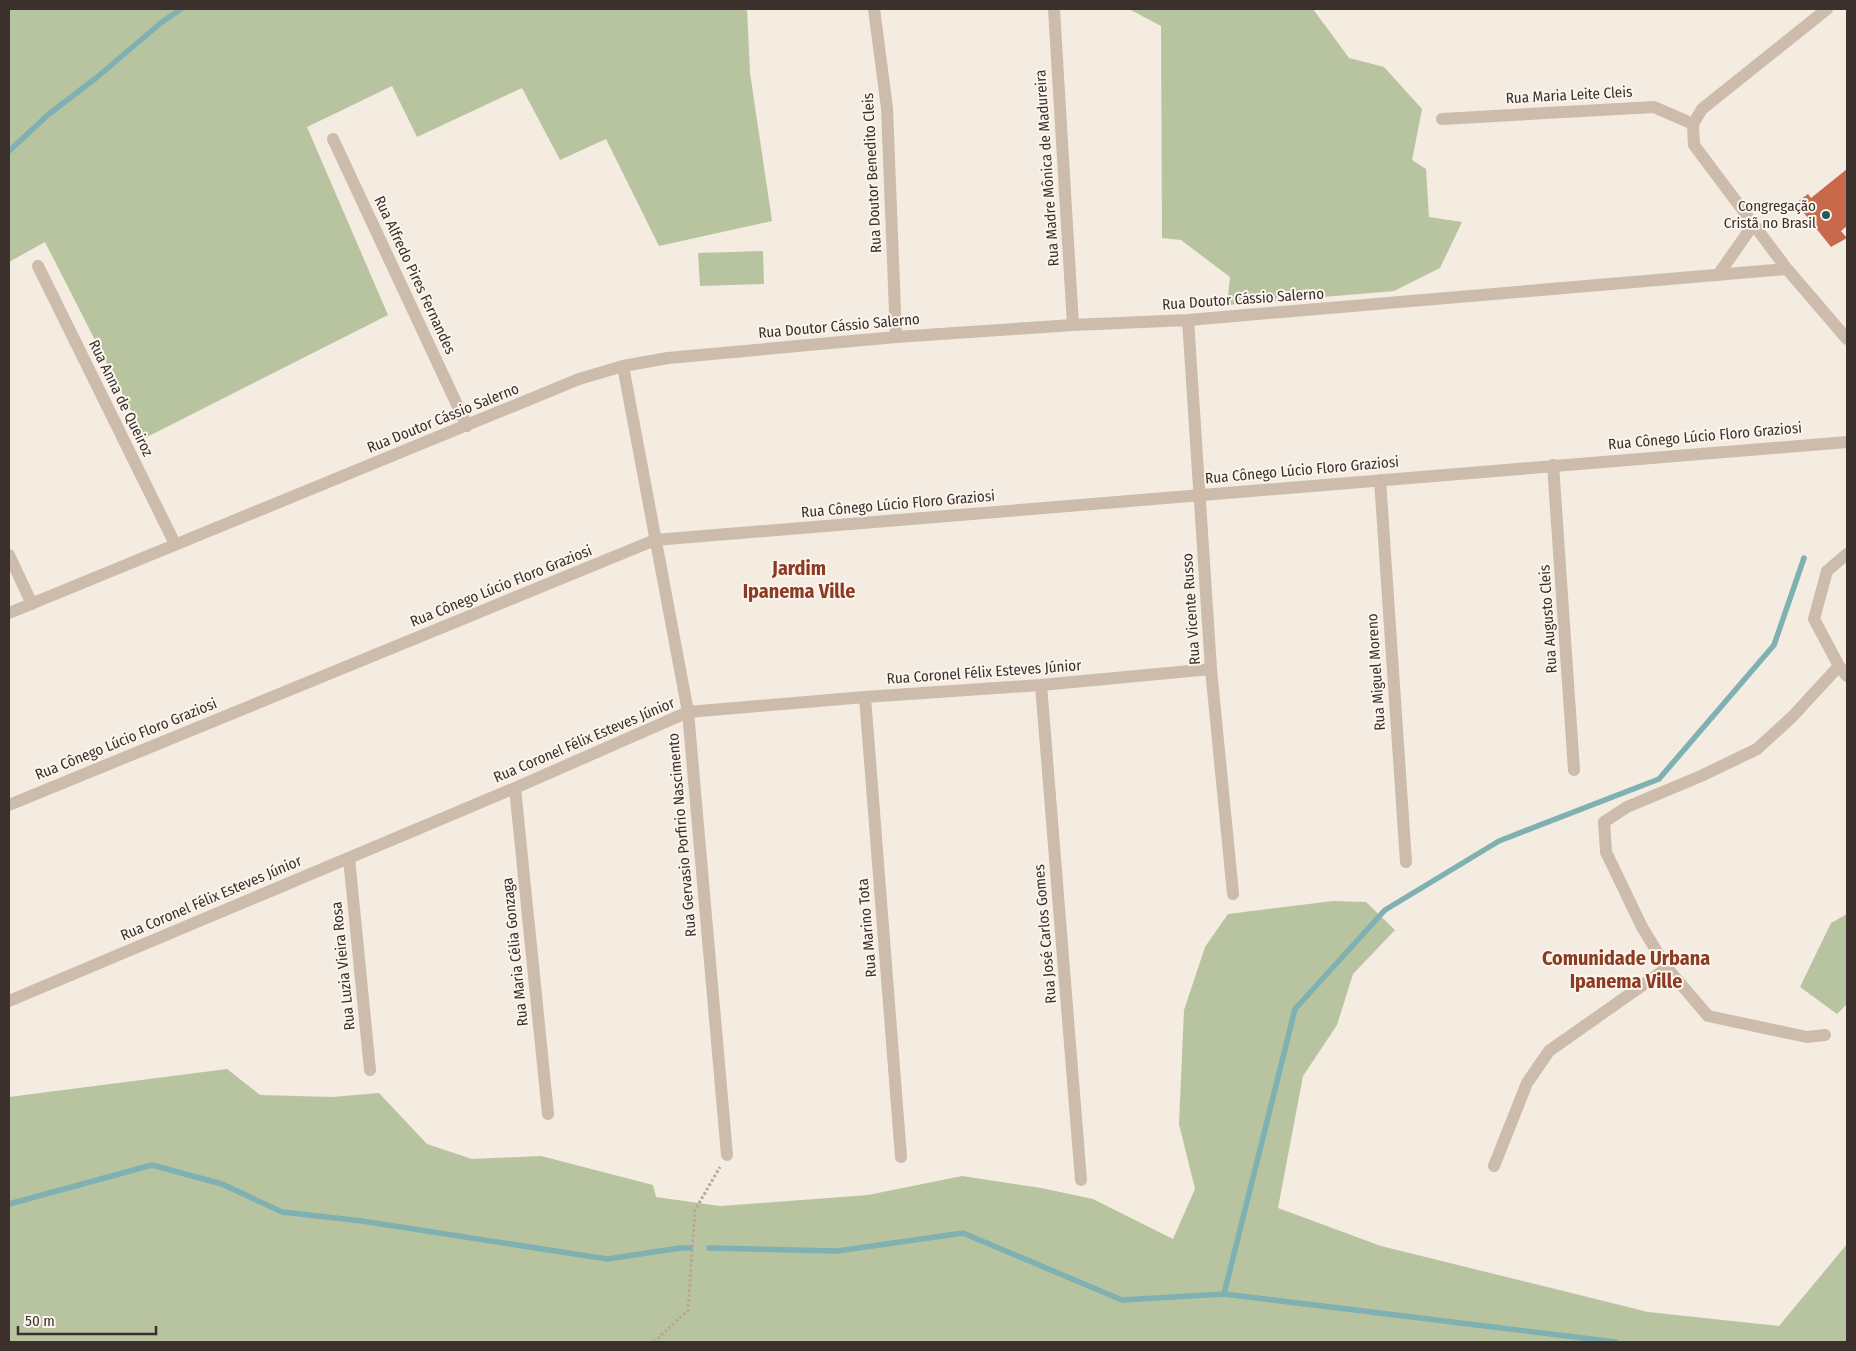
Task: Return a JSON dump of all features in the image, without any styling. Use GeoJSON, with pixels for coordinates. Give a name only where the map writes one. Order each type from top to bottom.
{"type":"FeatureCollection","features":[{"type":"Feature","properties":{"kind":"street","name":"Rua Doutor Benedito Cleis"},"geometry":{"type":"LineString","coordinates":[[874,9],[887,108],[896,337]]}},
{"type":"Feature","properties":{"kind":"street","name":"Rua Madre Mônica de Madureira"},"geometry":{"type":"LineString","coordinates":[[1054,9],[1073,325]]}},
{"type":"Feature","properties":{"kind":"street"},"geometry":{"type":"LineString","coordinates":[[1827,9],[1702,109],[1693,124],[1694,145],[1787,269],[1847,339]]}},
{"type":"Feature","properties":{"kind":"street","name":"Rua Maria Leite Cleis"},"geometry":{"type":"LineString","coordinates":[[1442,119],[1654,107],[1693,124]]}},
{"type":"Feature","properties":{"kind":"street","name":"Rua Alfredo Pires Fernandes"},"geometry":{"type":"LineString","coordinates":[[333,138],[467,426]]}},
{"type":"Feature","properties":{"kind":"street"},"geometry":{"type":"LineString","coordinates":[[1718,276],[1753,225]]}},
{"type":"Feature","properties":{"kind":"street","name":"Rua Anna de Queiroz"},"geometry":{"type":"LineString","coordinates":[[38,266],[175,544]]}},
{"type":"Feature","properties":{"kind":"street","name":"Rua Doutor Cássio Salerno"},"geometry":{"type":"LineString","coordinates":[[9,613],[579,379],[623,366],[668,358],[896,337],[1073,325],[1188,320],[1787,269]]}},
{"type":"Feature","properties":{"kind":"street","name":"Rua Vicente Russo"},"geometry":{"type":"LineString","coordinates":[[1188,320],[1211,669],[1233,894]]}},
{"type":"Feature","properties":{"kind":"street","name":"Rua Gervasio Porfirio Nascimento"},"geometry":{"type":"LineString","coordinates":[[623,366],[688,712],[727,1155]]}},
{"type":"Feature","properties":{"kind":"street","name":"Rua Cônego Lúcio Floro Graziosi"},"geometry":{"type":"LineString","coordinates":[[9,805],[655,540],[1845,441]]}},
{"type":"Feature","properties":{"kind":"street","name":"Rua Augusto Cleis"},"geometry":{"type":"LineString","coordinates":[[1553,465],[1574,770]]}},
{"type":"Feature","properties":{"kind":"street","name":"Rua Miguel Moreno"},"geometry":{"type":"LineString","coordinates":[[1380,480],[1406,862]]}},
{"type":"Feature","properties":{"kind":"street"},"geometry":{"type":"LineString","coordinates":[[1847,554],[1827,571],[1814,619],[1838,666],[1847,676]]}},
{"type":"Feature","properties":{"kind":"street"},"geometry":{"type":"LineString","coordinates":[[9,556],[32,604]]}},
{"type":"Feature","properties":{"kind":"street"},"geometry":{"type":"LineString","coordinates":[[1825,1035],[1807,1037],[1708,1016],[1667,968],[1642,927],[1606,852],[1604,822],[1627,807],[1701,776],[1757,749],[1792,717],[1838,666]]}},
{"type":"Feature","properties":{"kind":"street","name":"Rua Coronel Félix Esteves Júnior"},"geometry":{"type":"LineString","coordinates":[[9,1001],[515,788],[688,712],[1041,685],[1211,669]]}},
{"type":"Feature","properties":{"kind":"street","name":"Rua José Carlos Gomes"},"geometry":{"type":"LineString","coordinates":[[1041,685],[1081,1180]]}},
{"type":"Feature","properties":{"kind":"street","name":"Rua Marino Tota"},"geometry":{"type":"LineString","coordinates":[[865,697],[901,1157]]}},
{"type":"Feature","properties":{"kind":"street","name":"Rua Maria Célia Gonzaga"},"geometry":{"type":"LineString","coordinates":[[515,788],[548,1114]]}},
{"type":"Feature","properties":{"kind":"street","name":"Rua Luzia Vieira Rosa"},"geometry":{"type":"LineString","coordinates":[[349,858],[370,1070]]}},
{"type":"Feature","properties":{"kind":"street"},"geometry":{"type":"LineString","coordinates":[[1494,1166],[1528,1083],[1549,1052],[1667,968]]}},
{"type":"Feature","properties":{"kind":"path"},"geometry":{"type":"LineString","coordinates":[[654,1342],[688,1310],[695,1210],[727,1155]]}},
{"type":"Feature","properties":{"kind":"green space"},"geometry":{"type":"Polygon","coordinates":[[[9,9],[747,9],[750,73],[772,221],[659,246],[606,139],[560,160],[522,88],[417,137],[392,86],[307,127],[388,315],[145,438],[45,242],[9,262],[9,9]]]}},
{"type":"Feature","properties":{"kind":"green space"},"geometry":{"type":"Polygon","coordinates":[[[1129,9],[1313,9],[1349,58],[1384,67],[1422,109],[1412,160],[1426,169],[1429,217],[1462,222],[1440,268],[1394,291],[1227,305],[1230,277],[1181,240],[1162,238],[1161,26],[1129,9]]]}},
{"type":"Feature","properties":{"kind":"green space"},"geometry":{"type":"Polygon","coordinates":[[[763,251],[764,284],[700,286],[698,253],[763,251]]]}},
{"type":"Feature","properties":{"kind":"green space"},"geometry":{"type":"Polygon","coordinates":[[[1333,901],[1366,902],[1395,930],[1353,974],[1337,1025],[1303,1076],[1278,1208],[1381,1246],[1648,1312],[1779,1326],[1847,1244],[1847,1342],[9,1342],[9,1097],[227,1069],[260,1095],[332,1097],[379,1093],[427,1144],[472,1159],[541,1156],[653,1185],[656,1197],[720,1206],[868,1195],[962,1176],[1041,1188],[1093,1199],[1173,1239],[1195,1189],[1179,1124],[1184,1010],[1205,947],[1228,914],[1333,901]]]}},
{"type":"Feature","properties":{"kind":"green space"},"geometry":{"type":"Polygon","coordinates":[[[1847,914],[1847,1004],[1837,1014],[1800,987],[1831,923],[1847,914]]]}},
{"type":"Feature","properties":{"kind":"building","name":"Congregação Cristã no Brasil"},"geometry":{"type":"Polygon","coordinates":[[[1847,169],[1847,226],[1841,231],[1847,238],[1831,247],[1796,203],[1808,194],[1811,198],[1847,169]]]}},
{"type":"Feature","properties":{"kind":"waterway"},"geometry":{"type":"LineString","coordinates":[[9,151],[49,114],[96,78],[162,22],[181,9]]}},
{"type":"Feature","properties":{"kind":"waterway"},"geometry":{"type":"LineString","coordinates":[[1224,1294],[1295,1009],[1385,910],[1499,841],[1659,779],[1774,645],[1804,558]]}},
{"type":"Feature","properties":{"kind":"waterway"},"geometry":{"type":"LineString","coordinates":[[9,1204],[152,1165],[222,1184],[282,1212],[362,1221],[607,1259],[690,1248]]}},
{"type":"Feature","properties":{"kind":"waterway"},"geometry":{"type":"LineString","coordinates":[[709,1248],[837,1251],[963,1233],[1122,1300],[1224,1294],[1616,1342]]}},
{"type":"Feature","properties":{"kind":"place","name":"Congregação Cristã no Brasil"},"geometry":{"type":"Point","coordinates":[1826,215]}},
{"type":"Feature","properties":{"kind":"district","name":"Jardim Ipanema Ville"},"geometry":{"type":"Point","coordinates":[799,580]}},
{"type":"Feature","properties":{"kind":"district","name":"Comunidade Urbana Ipanema Ville"},"geometry":{"type":"Point","coordinates":[1626,970]}}]}
